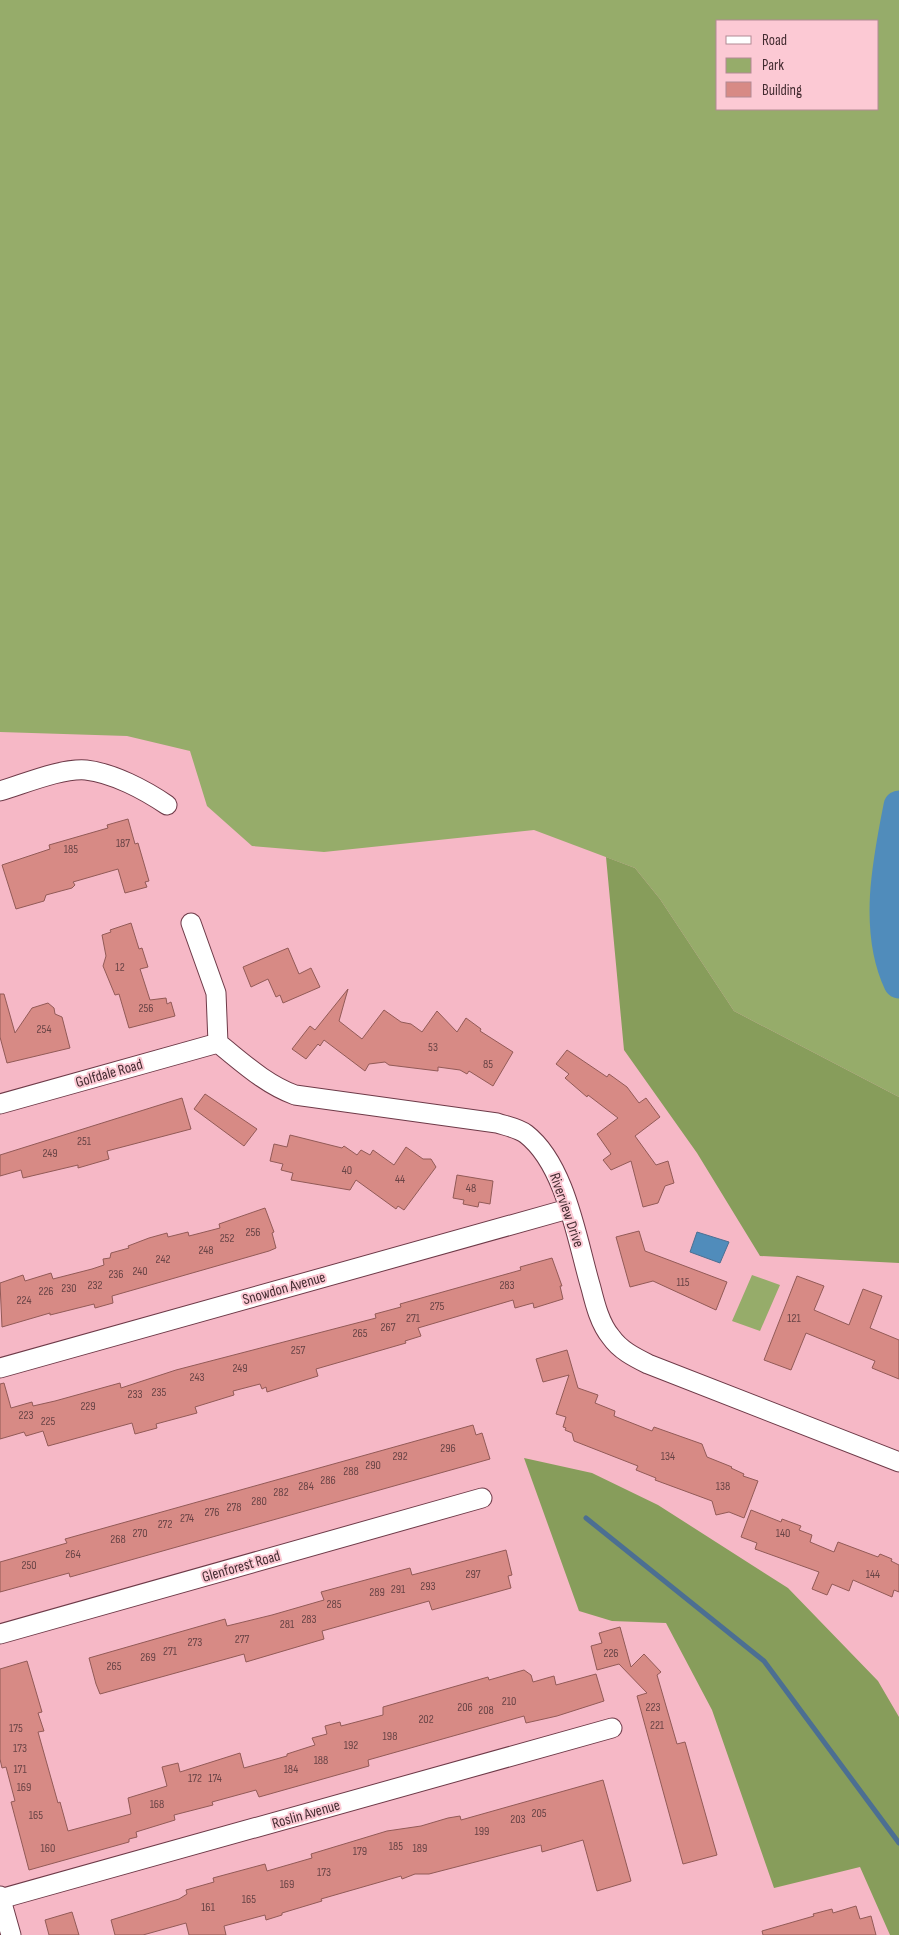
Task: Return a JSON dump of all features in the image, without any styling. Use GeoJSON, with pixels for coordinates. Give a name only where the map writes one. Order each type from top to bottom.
{"type":"FeatureCollection","features":[{"type":"Feature","properties":{"kind":"street"},"geometry":{"type":"LineString","coordinates":[[0,791],[53,775],[84,770],[116,779],[167,805]]}},
{"type":"Feature","properties":{"kind":"street"},"geometry":{"type":"LineString","coordinates":[[191,923],[216,993],[218,1043]]}},
{"type":"Feature","properties":{"kind":"street","name":"Golfdale Road"},"geometry":{"type":"LineString","coordinates":[[0,1104],[218,1043]]}},
{"type":"Feature","properties":{"kind":"street","name":"Riverview Drive"},"geometry":{"type":"LineString","coordinates":[[218,1043],[261,1077],[276,1087],[295,1095],[497,1123],[524,1133],[551,1166],[568,1209],[600,1316],[611,1338],[630,1355],[648,1364],[899,1462]]}},
{"type":"Feature","properties":{"kind":"street","name":"Snowdon Avenue"},"geometry":{"type":"LineString","coordinates":[[0,1368],[568,1209]]}},
{"type":"Feature","properties":{"kind":"street","name":"Glenforest Road"},"geometry":{"type":"LineString","coordinates":[[0,1634],[482,1498]]}},
{"type":"Feature","properties":{"kind":"street","name":"Roslin Avenue"},"geometry":{"type":"LineString","coordinates":[[0,1898],[612,1728]]}},
{"type":"Feature","properties":{"kind":"street"},"geometry":{"type":"LineString","coordinates":[[0,1898],[11,1935]]}},
{"type":"Feature","properties":{"kind":"green space"},"geometry":{"type":"Polygon","coordinates":[[[0,0],[899,0],[899,1097],[734,1011],[660,899],[635,868],[534,830],[324,852],[252,846],[207,806],[190,751],[127,736],[0,732],[0,0]]]}},
{"type":"Feature","properties":{"kind":"green space"},"geometry":{"type":"Polygon","coordinates":[[[606,857],[635,868],[660,899],[734,1011],[899,1097],[899,1263],[760,1256],[697,1153],[624,1050],[606,857]]]}},
{"type":"Feature","properties":{"kind":"green space"},"geometry":{"type":"Polygon","coordinates":[[[752,1275],[780,1285],[760,1331],[732,1321],[752,1275]]]}},
{"type":"Feature","properties":{"kind":"green space"},"geometry":{"type":"Polygon","coordinates":[[[524,1458],[592,1473],[658,1505],[788,1588],[878,1681],[899,1717],[899,1935],[890,1935],[860,1867],[774,1888],[712,1710],[666,1623],[612,1621],[579,1611],[524,1458]]]}},
{"type":"Feature","properties":{"kind":"water"},"geometry":{"type":"Polygon","coordinates":[[[697,1232],[729,1242],[720,1263],[690,1252],[697,1232]]]}},
{"type":"Feature","properties":{"kind":"building"},"geometry":{"type":"Polygon","coordinates":[[[128,819],[135,844],[138,843],[149,881],[145,882],[147,887],[125,893],[118,869],[73,882],[75,885],[72,888],[46,895],[44,901],[16,909],[2,865],[50,849],[49,845],[108,828],[107,825],[128,819]]]}},
{"type":"Feature","properties":{"kind":"building"},"geometry":{"type":"Polygon","coordinates":[[[131,923],[139,949],[142,948],[148,967],[140,969],[150,1000],[166,998],[167,1004],[171,1002],[175,1016],[129,1028],[119,994],[115,995],[103,966],[106,956],[102,935],[111,932],[110,930],[131,923]]]}},
{"type":"Feature","properties":{"kind":"building"},"geometry":{"type":"Polygon","coordinates":[[[288,948],[299,974],[311,968],[320,987],[283,1003],[280,995],[276,997],[268,979],[251,987],[243,967],[288,948]]]}},
{"type":"Feature","properties":{"kind":"building"},"geometry":{"type":"Polygon","coordinates":[[[348,989],[339,1021],[362,1039],[384,1010],[401,1022],[411,1024],[422,1032],[437,1011],[457,1032],[466,1018],[481,1029],[480,1031],[513,1052],[493,1086],[469,1071],[467,1074],[460,1070],[438,1067],[438,1071],[389,1065],[385,1062],[369,1064],[365,1071],[324,1040],[320,1046],[318,1044],[306,1059],[292,1049],[310,1026],[315,1030],[348,989]]]}},
{"type":"Feature","properties":{"kind":"building"},"geometry":{"type":"Polygon","coordinates":[[[0,994],[4,994],[15,1033],[32,1008],[48,1003],[54,1008],[55,1014],[62,1017],[70,1048],[7,1063],[0,1037],[0,994]]]}},
{"type":"Feature","properties":{"kind":"building"},"geometry":{"type":"Polygon","coordinates":[[[567,1050],[607,1077],[609,1074],[627,1087],[639,1103],[646,1098],[660,1117],[635,1136],[656,1165],[668,1161],[674,1183],[665,1186],[658,1203],[643,1207],[631,1161],[611,1170],[603,1160],[611,1154],[597,1134],[618,1118],[588,1095],[587,1097],[565,1078],[569,1074],[556,1064],[567,1050]]]}},
{"type":"Feature","properties":{"kind":"building"},"geometry":{"type":"Polygon","coordinates":[[[205,1094],[257,1129],[244,1146],[194,1109],[205,1094]]]}},
{"type":"Feature","properties":{"kind":"building"},"geometry":{"type":"Polygon","coordinates":[[[182,1098],[191,1129],[107,1151],[109,1159],[78,1168],[78,1165],[23,1178],[21,1170],[0,1176],[0,1155],[182,1098]]]}},
{"type":"Feature","properties":{"kind":"building"},"geometry":{"type":"Polygon","coordinates":[[[290,1135],[342,1148],[344,1146],[357,1155],[361,1150],[370,1155],[373,1150],[394,1165],[406,1147],[423,1159],[431,1159],[436,1167],[404,1210],[398,1206],[396,1209],[356,1180],[350,1190],[291,1180],[293,1173],[281,1170],[283,1164],[270,1161],[274,1144],[287,1147],[290,1135]]]}},
{"type":"Feature","properties":{"kind":"building"},"geometry":{"type":"Polygon","coordinates":[[[457,1175],[493,1181],[490,1204],[479,1202],[478,1207],[463,1204],[464,1200],[453,1198],[457,1175]]]}},
{"type":"Feature","properties":{"kind":"building"},"geometry":{"type":"Polygon","coordinates":[[[265,1208],[274,1232],[272,1233],[276,1248],[112,1296],[113,1303],[95,1308],[94,1304],[50,1315],[50,1313],[2,1327],[0,1283],[23,1275],[25,1281],[51,1273],[53,1279],[92,1269],[104,1265],[103,1259],[110,1258],[111,1253],[129,1248],[128,1246],[149,1238],[167,1233],[168,1237],[188,1232],[189,1236],[220,1228],[219,1224],[265,1208]]]}},
{"type":"Feature","properties":{"kind":"building"},"geometry":{"type":"Polygon","coordinates":[[[639,1231],[645,1251],[727,1282],[716,1310],[653,1281],[630,1287],[616,1237],[639,1231]]]}},
{"type":"Feature","properties":{"kind":"building"},"geometry":{"type":"Polygon","coordinates":[[[552,1258],[562,1286],[560,1286],[563,1299],[534,1308],[533,1303],[515,1308],[513,1300],[418,1328],[421,1336],[405,1341],[406,1343],[316,1369],[318,1376],[267,1392],[266,1387],[262,1389],[260,1384],[233,1391],[234,1395],[195,1407],[197,1413],[156,1424],[157,1428],[135,1434],[132,1423],[48,1446],[43,1431],[26,1436],[24,1432],[0,1439],[0,1384],[4,1383],[11,1408],[32,1402],[33,1406],[55,1401],[120,1383],[121,1388],[176,1370],[376,1318],[375,1314],[401,1307],[400,1304],[521,1270],[520,1267],[552,1258]]]}},
{"type":"Feature","properties":{"kind":"building"},"geometry":{"type":"Polygon","coordinates":[[[797,1276],[824,1286],[814,1310],[849,1325],[863,1289],[882,1296],[870,1328],[899,1340],[899,1379],[872,1368],[875,1361],[806,1333],[791,1370],[764,1360],[797,1276]]]}},
{"type":"Feature","properties":{"kind":"building"},"geometry":{"type":"Polygon","coordinates":[[[567,1350],[578,1388],[598,1395],[595,1403],[615,1411],[614,1416],[652,1431],[654,1427],[702,1444],[707,1457],[732,1467],[744,1474],[743,1476],[758,1481],[744,1518],[729,1512],[716,1515],[712,1501],[655,1480],[656,1478],[636,1470],[638,1466],[574,1441],[572,1433],[563,1427],[566,1417],[556,1414],[569,1375],[543,1382],[536,1359],[567,1350]]]}},
{"type":"Feature","properties":{"kind":"building"},"geometry":{"type":"Polygon","coordinates":[[[473,1425],[476,1435],[482,1433],[490,1459],[70,1577],[69,1573],[0,1592],[0,1562],[67,1543],[65,1539],[473,1425]]]}},
{"type":"Feature","properties":{"kind":"building"},"geometry":{"type":"Polygon","coordinates":[[[751,1510],[781,1522],[782,1519],[801,1526],[799,1530],[812,1535],[810,1542],[834,1552],[838,1542],[878,1557],[880,1554],[892,1559],[891,1561],[899,1565],[899,1592],[894,1590],[892,1597],[853,1580],[849,1591],[832,1584],[827,1595],[812,1589],[819,1572],[755,1549],[757,1543],[741,1537],[751,1510]]]}},
{"type":"Feature","properties":{"kind":"building"},"geometry":{"type":"Polygon","coordinates":[[[506,1550],[512,1575],[508,1576],[511,1588],[432,1610],[429,1601],[322,1631],[324,1639],[246,1662],[244,1654],[100,1694],[96,1684],[89,1658],[225,1619],[227,1626],[272,1615],[324,1600],[321,1592],[410,1568],[412,1575],[506,1550]]]}},
{"type":"Feature","properties":{"kind":"building"},"geometry":{"type":"Polygon","coordinates":[[[620,1627],[631,1667],[644,1654],[661,1672],[657,1675],[677,1744],[685,1742],[717,1855],[683,1864],[637,1696],[647,1693],[619,1664],[597,1670],[591,1646],[602,1643],[599,1633],[620,1627]]]}},
{"type":"Feature","properties":{"kind":"building"},"geometry":{"type":"Polygon","coordinates":[[[27,1661],[42,1712],[38,1713],[44,1731],[38,1732],[68,1831],[131,1814],[128,1798],[167,1786],[162,1767],[178,1763],[180,1772],[240,1753],[244,1768],[287,1756],[287,1754],[315,1745],[312,1738],[327,1734],[325,1726],[340,1722],[341,1726],[383,1715],[383,1707],[488,1677],[489,1680],[524,1670],[531,1675],[533,1682],[554,1676],[556,1685],[596,1674],[604,1701],[557,1716],[526,1723],[524,1716],[368,1760],[369,1766],[259,1797],[256,1790],[212,1802],[213,1805],[174,1815],[175,1820],[136,1832],[137,1837],[129,1839],[129,1842],[29,1870],[11,1802],[15,1801],[6,1767],[2,1768],[0,1759],[0,1669],[27,1661]]]}},
{"type":"Feature","properties":{"kind":"building"},"geometry":{"type":"Polygon","coordinates":[[[603,1780],[631,1881],[597,1891],[583,1840],[542,1852],[541,1845],[429,1874],[415,1874],[402,1879],[401,1876],[321,1899],[322,1901],[266,1920],[265,1915],[224,1926],[226,1935],[189,1935],[186,1923],[143,1935],[115,1935],[111,1920],[179,1899],[187,1894],[186,1890],[214,1882],[213,1878],[265,1864],[267,1871],[312,1858],[311,1854],[387,1831],[421,1826],[460,1816],[461,1820],[603,1780]]]}},
{"type":"Feature","properties":{"kind":"building"},"geometry":{"type":"Polygon","coordinates":[[[856,1906],[860,1919],[871,1916],[876,1935],[763,1935],[762,1931],[814,1916],[813,1914],[832,1909],[833,1913],[856,1906]]]}},
{"type":"Feature","properties":{"kind":"building"},"geometry":{"type":"Polygon","coordinates":[[[72,1912],[79,1935],[49,1935],[45,1920],[72,1912]]]}},
{"type":"Feature","properties":{"kind":"waterway"},"geometry":{"type":"LineString","coordinates":[[899,806],[888,872],[885,918],[891,962],[899,983]]}},
{"type":"Feature","properties":{"kind":"waterway"},"geometry":{"type":"LineString","coordinates":[[586,1518],[764,1661],[899,1843]]}}]}
